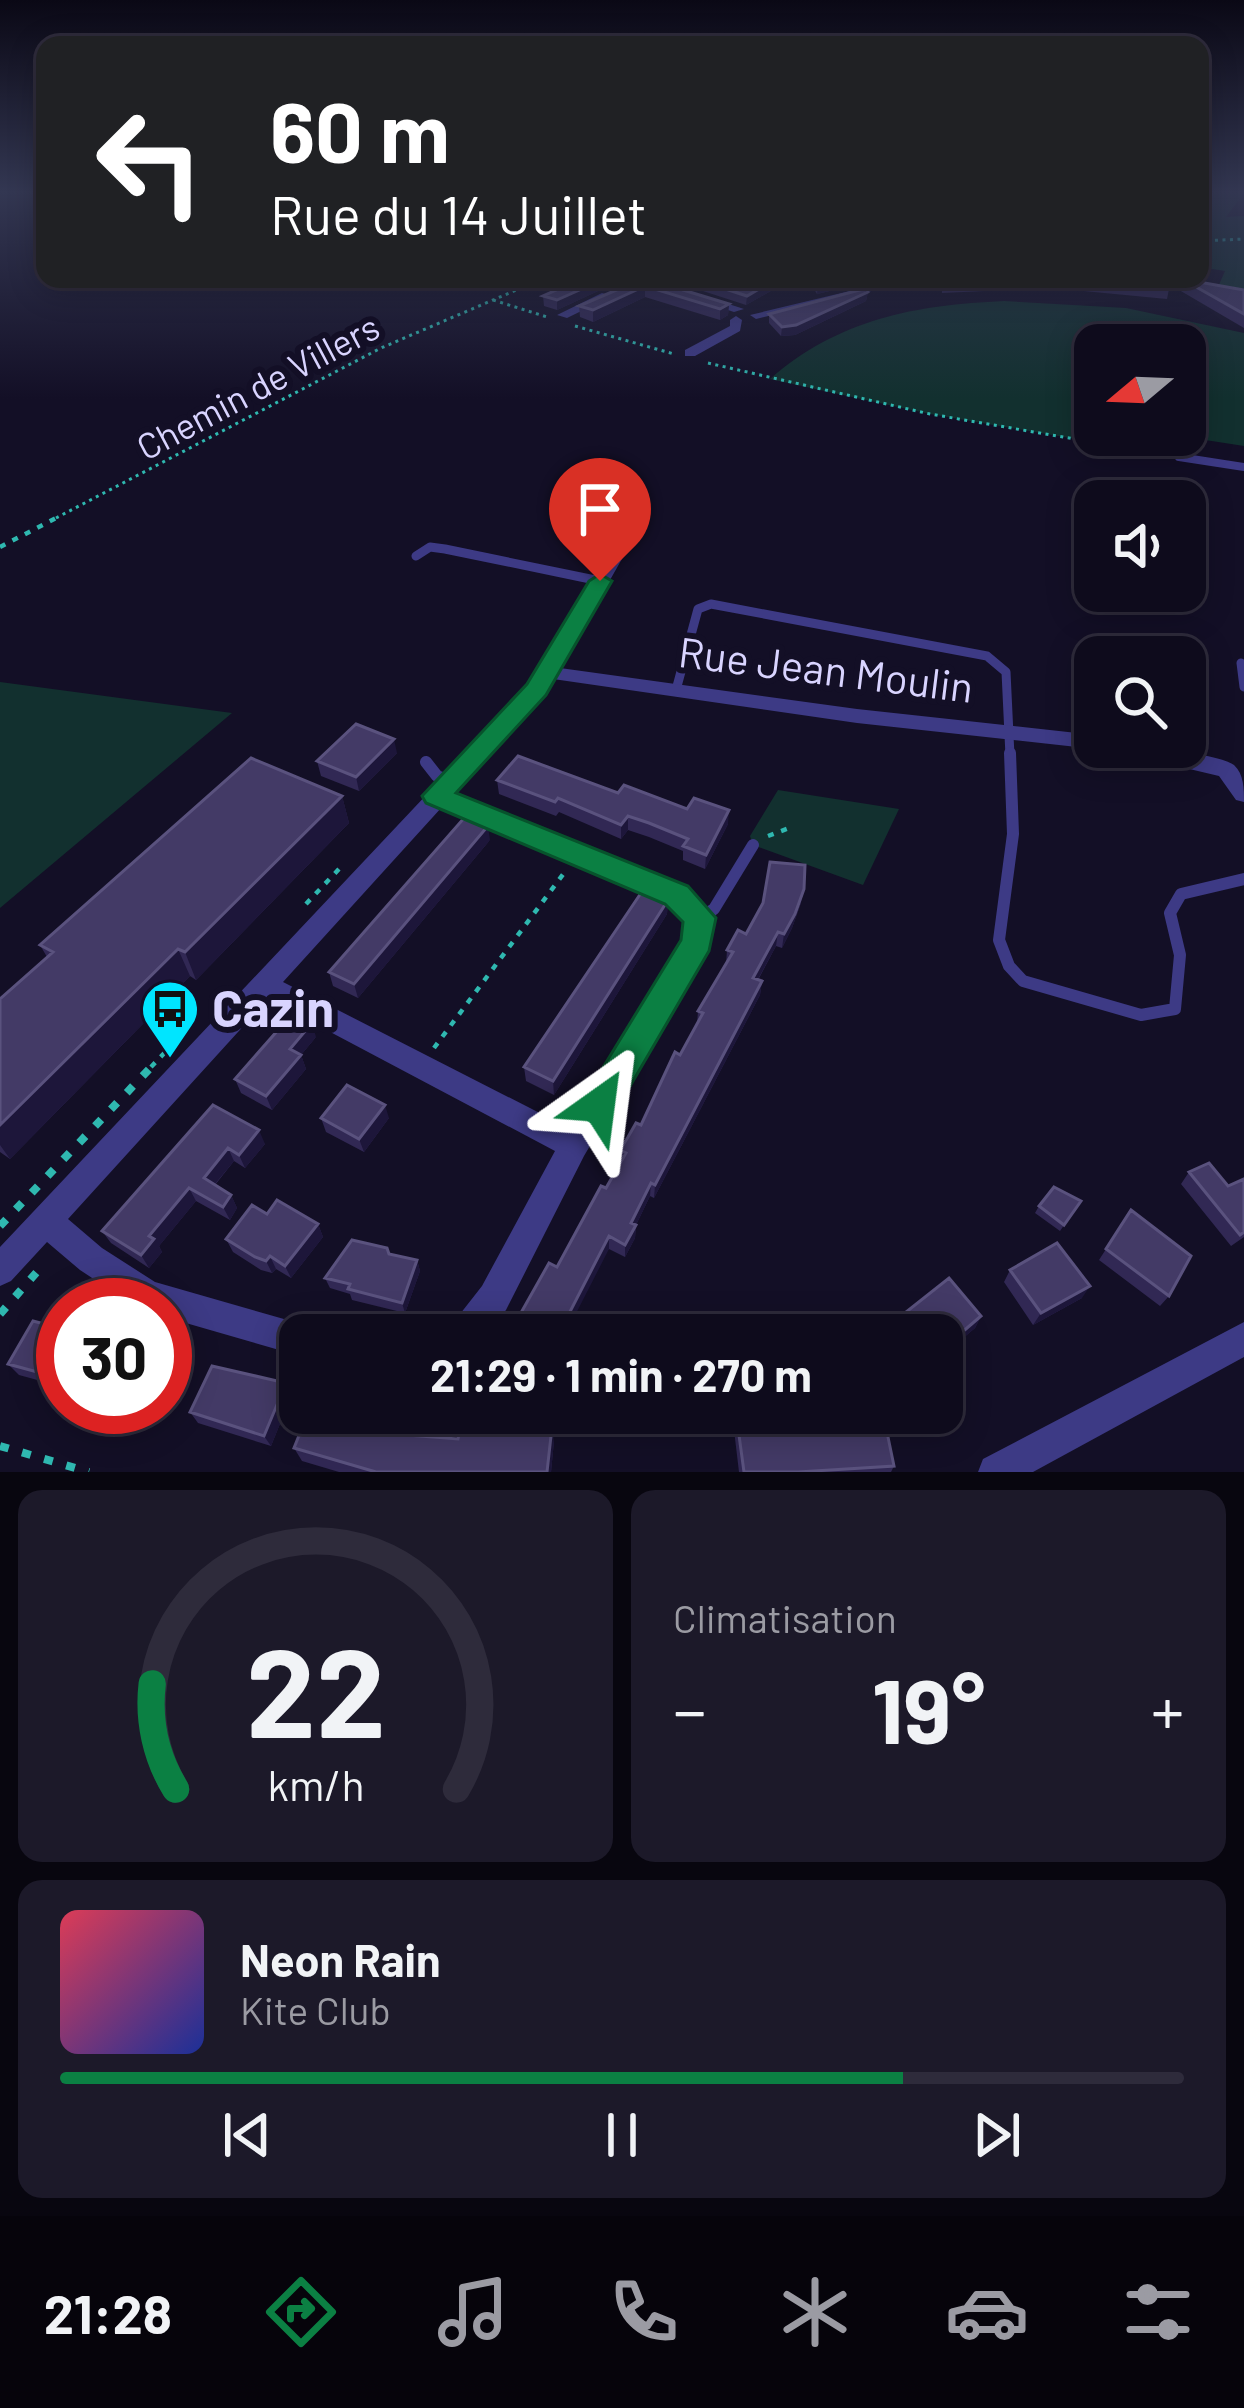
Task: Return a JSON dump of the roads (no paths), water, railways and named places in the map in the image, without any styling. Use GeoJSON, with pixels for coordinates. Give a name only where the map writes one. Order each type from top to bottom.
{"type":"FeatureCollection","features":[{"type":"Feature","properties":{"kind":"street"},"geometry":{"type":"LineString","coordinates":[[659,288],[737,314],[756,315],[875,288]]}},
{"type":"Feature","properties":{"kind":"street"},"geometry":{"type":"LineString","coordinates":[[561,319],[615,292]]}},
{"type":"Feature","properties":{"kind":"street"},"geometry":{"type":"LineString","coordinates":[[687,354],[736,328],[737,314]]}},
{"type":"Feature","properties":{"kind":"street"},"geometry":{"type":"LineString","coordinates":[[0,1270],[548,672],[623,543]]}},
{"type":"Feature","properties":{"kind":"street","name":"Rue Jean Moulin"},"geometry":{"type":"LineString","coordinates":[[548,672],[1074,739]]}},
{"type":"Feature","properties":{"kind":"street"},"geometry":{"type":"LineString","coordinates":[[1235,767],[1244,794]]}},
{"type":"Feature","properties":{"kind":"street"},"geometry":{"type":"LineString","coordinates":[[443,788],[578,855],[676,895],[700,918],[697,942],[574,1145],[481,1314]]}},
{"type":"Feature","properties":{"kind":"street"},"geometry":{"type":"LineString","coordinates":[[263,984],[574,1145]]}},
{"type":"Feature","properties":{"kind":"street"},"geometry":{"type":"LineString","coordinates":[[46,1220],[92,1259],[148,1296],[279,1333]]}},
{"type":"Feature","properties":{"kind":"street"},"geometry":{"type":"LineString","coordinates":[[996,1472],[1244,1339]]}},
{"type":"Feature","properties":{"kind":"lane"},"geometry":{"type":"LineString","coordinates":[[1178,457],[1244,467]]}},
{"type":"Feature","properties":{"kind":"lane"},"geometry":{"type":"LineString","coordinates":[[416,556],[430,547],[445,549],[600,581]]}},
{"type":"Feature","properties":{"kind":"lane"},"geometry":{"type":"LineString","coordinates":[[676,690],[698,609],[724,603],[987,656],[1006,672],[1013,834],[999,940],[1009,966],[1024,982],[1141,1015],[1175,1009],[1180,955],[1172,905],[1181,894],[1244,879]]}},
{"type":"Feature","properties":{"kind":"lane"},"geometry":{"type":"LineString","coordinates":[[1241,663],[1244,688]]}},
{"type":"Feature","properties":{"kind":"lane"},"geometry":{"type":"LineString","coordinates":[[426,762],[443,788]]}},
{"type":"Feature","properties":{"kind":"lane"},"geometry":{"type":"LineString","coordinates":[[700,918],[714,909],[753,845]]}},
{"type":"Feature","properties":{"kind":"place","name":"Cazin"},"geometry":{"type":"Point","coordinates":[170,1060]}}]}
